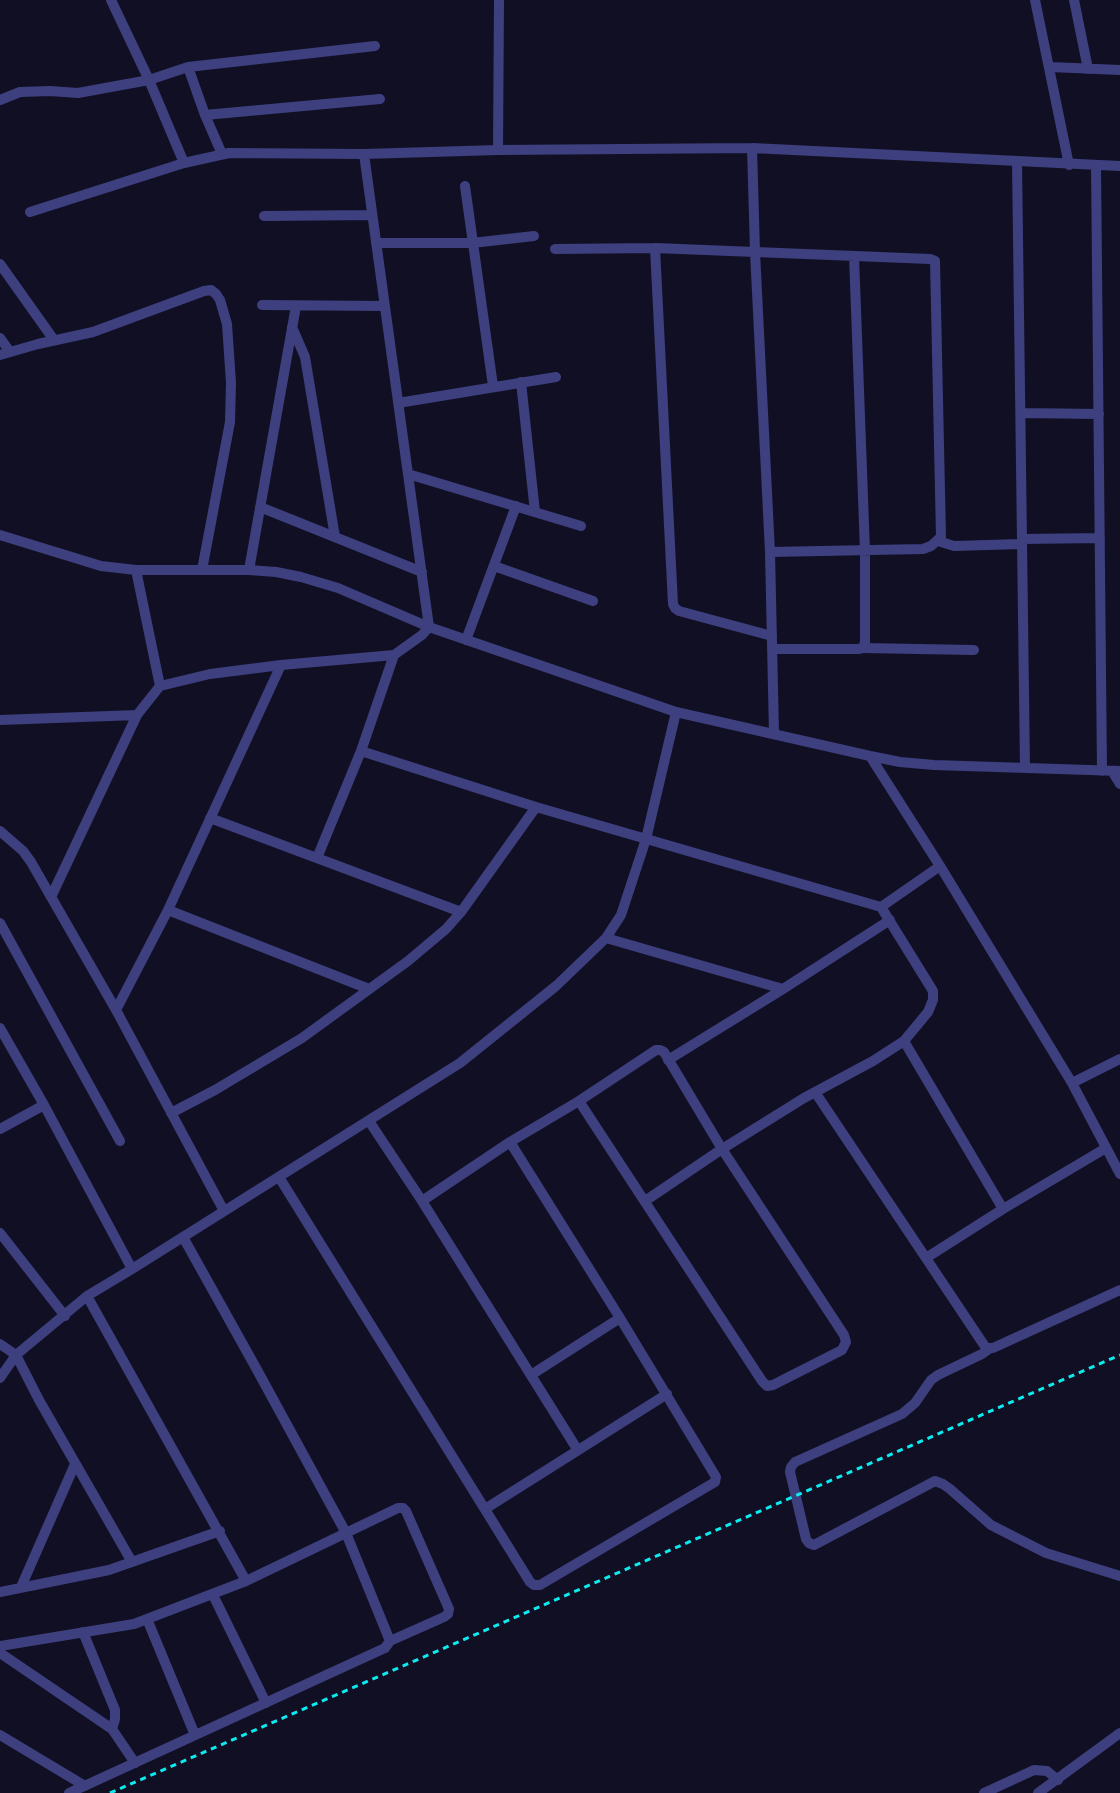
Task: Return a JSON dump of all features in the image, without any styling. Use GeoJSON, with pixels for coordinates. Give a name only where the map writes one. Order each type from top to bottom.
{"type":"FeatureCollection","features":[{"type":"Feature","properties":{"kind":"street"},"geometry":{"type":"LineString","coordinates":[[111,0],[149,80],[184,163]]}},
{"type":"Feature","properties":{"kind":"street"},"geometry":{"type":"LineString","coordinates":[[498,150],[499,0]]}},
{"type":"Feature","properties":{"kind":"street"},"geometry":{"type":"LineString","coordinates":[[1035,0],[1069,165]]}},
{"type":"Feature","properties":{"kind":"street"},"geometry":{"type":"LineString","coordinates":[[1074,0],[1088,69]]}},
{"type":"Feature","properties":{"kind":"street"},"geometry":{"type":"LineString","coordinates":[[0,100],[20,92],[50,91],[78,93],[149,80],[188,67],[375,46]]}},
{"type":"Feature","properties":{"kind":"street"},"geometry":{"type":"LineString","coordinates":[[188,67],[205,116],[222,154]]}},
{"type":"Feature","properties":{"kind":"street"},"geometry":{"type":"LineString","coordinates":[[1050,67],[1120,70]]}},
{"type":"Feature","properties":{"kind":"street"},"geometry":{"type":"LineString","coordinates":[[205,116],[380,99]]}},
{"type":"Feature","properties":{"kind":"street"},"geometry":{"type":"LineString","coordinates":[[752,148],[755,252],[770,552],[774,734]]}},
{"type":"Feature","properties":{"kind":"street"},"geometry":{"type":"LineString","coordinates":[[30,212],[184,163],[222,154],[364,154],[498,150],[752,148],[1069,165],[1120,166]]}},
{"type":"Feature","properties":{"kind":"street"},"geometry":{"type":"LineString","coordinates":[[51,897],[137,715],[160,686],[210,674],[281,665],[394,655],[422,635],[429,627],[364,154]]}},
{"type":"Feature","properties":{"kind":"street"},"geometry":{"type":"LineString","coordinates":[[1017,162],[1026,768]]}},
{"type":"Feature","properties":{"kind":"street"},"geometry":{"type":"LineString","coordinates":[[1096,166],[1100,538],[1112,771],[1120,784]]}},
{"type":"Feature","properties":{"kind":"street"},"geometry":{"type":"LineString","coordinates":[[465,186],[493,386]]}},
{"type":"Feature","properties":{"kind":"street"},"geometry":{"type":"LineString","coordinates":[[264,216],[372,215]]}},
{"type":"Feature","properties":{"kind":"street"},"geometry":{"type":"LineString","coordinates":[[376,243],[472,244],[534,236]]}},
{"type":"Feature","properties":{"kind":"street"},"geometry":{"type":"LineString","coordinates":[[655,248],[673,604],[679,611],[772,636]]}},
{"type":"Feature","properties":{"kind":"street"},"geometry":{"type":"LineString","coordinates":[[555,250],[655,248],[930,259],[935,261],[941,537],[931,546],[923,549],[770,552]]}},
{"type":"Feature","properties":{"kind":"street"},"geometry":{"type":"LineString","coordinates":[[854,256],[865,551],[865,642],[863,648]]}},
{"type":"Feature","properties":{"kind":"street"},"geometry":{"type":"LineString","coordinates":[[0,264],[54,340]]}},
{"type":"Feature","properties":{"kind":"street"},"geometry":{"type":"LineString","coordinates":[[0,355],[54,340],[93,332],[204,291],[211,290],[216,294],[220,300],[227,324],[231,383],[230,422],[202,570]]}},
{"type":"Feature","properties":{"kind":"street"},"geometry":{"type":"LineString","coordinates":[[262,305],[385,306]]}},
{"type":"Feature","properties":{"kind":"street"},"geometry":{"type":"LineString","coordinates":[[249,570],[296,306]]}},
{"type":"Feature","properties":{"kind":"street"},"geometry":{"type":"LineString","coordinates":[[292,327],[305,357],[335,537]]}},
{"type":"Feature","properties":{"kind":"street"},"geometry":{"type":"LineString","coordinates":[[0,338],[10,352]]}},
{"type":"Feature","properties":{"kind":"street"},"geometry":{"type":"LineString","coordinates":[[398,403],[493,386],[556,377]]}},
{"type":"Feature","properties":{"kind":"street"},"geometry":{"type":"LineString","coordinates":[[521,382],[535,512]]}},
{"type":"Feature","properties":{"kind":"street"},"geometry":{"type":"LineString","coordinates":[[1020,413],[1099,414]]}},
{"type":"Feature","properties":{"kind":"street"},"geometry":{"type":"LineString","coordinates":[[408,474],[580,526]]}},
{"type":"Feature","properties":{"kind":"street"},"geometry":{"type":"LineString","coordinates":[[260,506],[422,572]]}},
{"type":"Feature","properties":{"kind":"street"},"geometry":{"type":"LineString","coordinates":[[466,640],[516,506]]}},
{"type":"Feature","properties":{"kind":"street"},"geometry":{"type":"LineString","coordinates":[[0,534],[101,566],[136,570],[249,570],[276,572],[301,577],[338,588],[429,627],[676,712],[870,756],[900,762],[934,766],[1112,771]]}},
{"type":"Feature","properties":{"kind":"street"},"geometry":{"type":"LineString","coordinates":[[1022,539],[1100,538]]}},
{"type":"Feature","properties":{"kind":"street"},"geometry":{"type":"LineString","coordinates":[[938,541],[954,546],[962,546],[1021,544],[1022,539]]}},
{"type":"Feature","properties":{"kind":"street"},"geometry":{"type":"LineString","coordinates":[[494,566],[594,601]]}},
{"type":"Feature","properties":{"kind":"street"},"geometry":{"type":"LineString","coordinates":[[136,570],[160,686]]}},
{"type":"Feature","properties":{"kind":"street"},"geometry":{"type":"LineString","coordinates":[[772,649],[863,648],[974,650]]}},
{"type":"Feature","properties":{"kind":"street"},"geometry":{"type":"LineString","coordinates":[[317,858],[361,751],[394,655]]}},
{"type":"Feature","properties":{"kind":"street"},"geometry":{"type":"LineString","coordinates":[[116,1010],[168,910],[281,665]]}},
{"type":"Feature","properties":{"kind":"street"},"geometry":{"type":"LineString","coordinates":[[0,1378],[16,1355],[65,1316],[87,1296],[466,1059],[556,986],[606,938],[621,915],[646,839],[676,712]]}},
{"type":"Feature","properties":{"kind":"street"},"geometry":{"type":"LineString","coordinates":[[0,720],[137,715]]}},
{"type":"Feature","properties":{"kind":"street"},"geometry":{"type":"LineString","coordinates":[[361,751],[536,807],[881,907],[890,920],[933,991],[933,1000],[928,1012],[904,1041],[873,1061],[815,1092],[722,1149],[645,1201]]}},
{"type":"Feature","properties":{"kind":"street"},"geometry":{"type":"LineString","coordinates":[[870,756],[940,866],[1072,1083],[1120,1174]]}},
{"type":"Feature","properties":{"kind":"street"},"geometry":{"type":"LineString","coordinates":[[171,1113],[215,1090],[302,1038],[408,961],[446,930],[461,912],[536,807]]}},
{"type":"Feature","properties":{"kind":"street"},"geometry":{"type":"LineString","coordinates":[[210,818],[461,912]]}},
{"type":"Feature","properties":{"kind":"street"},"geometry":{"type":"LineString","coordinates":[[0,831],[23,851],[51,897],[116,1010],[224,1211]]}},
{"type":"Feature","properties":{"kind":"street"},"geometry":{"type":"LineString","coordinates":[[881,907],[940,866]]}},
{"type":"Feature","properties":{"kind":"street"},"geometry":{"type":"LineString","coordinates":[[168,910],[369,989]]}},
{"type":"Feature","properties":{"kind":"street"},"geometry":{"type":"LineString","coordinates":[[668,1060],[784,989],[890,920]]}},
{"type":"Feature","properties":{"kind":"street"},"geometry":{"type":"LineString","coordinates":[[0,923],[120,1141]]}},
{"type":"Feature","properties":{"kind":"street"},"geometry":{"type":"LineString","coordinates":[[606,938],[784,989]]}},
{"type":"Feature","properties":{"kind":"street"},"geometry":{"type":"LineString","coordinates":[[0,1028],[44,1105],[132,1269]]}},
{"type":"Feature","properties":{"kind":"street"},"geometry":{"type":"LineString","coordinates":[[904,1041],[1003,1209]]}},
{"type":"Feature","properties":{"kind":"street"},"geometry":{"type":"LineString","coordinates":[[422,1201],[510,1142],[579,1101],[656,1050],[660,1050],[664,1052],[722,1149],[844,1335],[846,1342],[842,1350],[773,1385],[766,1386],[579,1101]]}},
{"type":"Feature","properties":{"kind":"street"},"geometry":{"type":"LineString","coordinates":[[1072,1083],[1120,1059]]}},
{"type":"Feature","properties":{"kind":"street"},"geometry":{"type":"LineString","coordinates":[[815,1092],[984,1345],[989,1349]]}},
{"type":"Feature","properties":{"kind":"street"},"geometry":{"type":"LineString","coordinates":[[0,1129],[44,1105]]}},
{"type":"Feature","properties":{"kind":"street"},"geometry":{"type":"LineString","coordinates":[[369,1121],[422,1201],[577,1449]]}},
{"type":"Feature","properties":{"kind":"street"},"geometry":{"type":"LineString","coordinates":[[279,1177],[530,1582],[534,1585],[540,1585],[714,1482],[716,1477],[667,1394],[510,1142]]}},
{"type":"Feature","properties":{"kind":"street"},"geometry":{"type":"LineString","coordinates":[[926,1258],[1003,1209],[1106,1148]]}},
{"type":"Feature","properties":{"kind":"street"},"geometry":{"type":"LineString","coordinates":[[0,1233],[65,1316]]}},
{"type":"Feature","properties":{"kind":"street"},"geometry":{"type":"LineString","coordinates":[[183,1237],[346,1533],[390,1641]]}},
{"type":"Feature","properties":{"kind":"street"},"geometry":{"type":"LineString","coordinates":[[1120,1290],[989,1349],[982,1354],[938,1375],[931,1380],[915,1403],[902,1414],[795,1462],[791,1467],[790,1472],[806,1539],[808,1543],[814,1545],[935,1482],[943,1484],[950,1489],[991,1525],[1046,1553],[1120,1576]]}},
{"type":"Feature","properties":{"kind":"street"},"geometry":{"type":"LineString","coordinates":[[87,1296],[220,1531],[246,1581]]}},
{"type":"Feature","properties":{"kind":"street"},"geometry":{"type":"LineString","coordinates":[[531,1375],[620,1318]]}},
{"type":"Feature","properties":{"kind":"street"},"geometry":{"type":"LineString","coordinates":[[0,1344],[16,1355],[39,1400],[132,1562]]}},
{"type":"Feature","properties":{"kind":"street"},"geometry":{"type":"LineString","coordinates":[[485,1508],[667,1394]]}},
{"type":"Feature","properties":{"kind":"street"},"geometry":{"type":"LineString","coordinates":[[21,1588],[75,1464]]}},
{"type":"Feature","properties":{"kind":"street"},"geometry":{"type":"LineString","coordinates":[[0,1646],[134,1624],[246,1581],[398,1508],[403,1508],[406,1511],[449,1609],[448,1614],[390,1641],[385,1648],[69,1793]]}},
{"type":"Feature","properties":{"kind":"street"},"geometry":{"type":"LineString","coordinates":[[0,1592],[109,1570],[220,1531]]}},
{"type":"Feature","properties":{"kind":"street"},"geometry":{"type":"LineString","coordinates":[[213,1594],[266,1703]]}},
{"type":"Feature","properties":{"kind":"street"},"geometry":{"type":"LineString","coordinates":[[147,1619],[195,1736]]}},
{"type":"Feature","properties":{"kind":"street"},"geometry":{"type":"LineString","coordinates":[[83,1632],[115,1710],[115,1720],[112,1729]]}},
{"type":"Feature","properties":{"kind":"street"},"geometry":{"type":"LineString","coordinates":[[0,1653],[112,1729],[135,1763]]}},
{"type":"Feature","properties":{"kind":"street"},"geometry":{"type":"LineString","coordinates":[[1038,1793],[1058,1780],[1120,1733]]}},
{"type":"Feature","properties":{"kind":"street"},"geometry":{"type":"LineString","coordinates":[[0,1735],[85,1786]]}},
{"type":"Feature","properties":{"kind":"street"},"geometry":{"type":"LineString","coordinates":[[984,1793],[1034,1770],[1047,1771],[1058,1780]]}},
{"type":"Feature","properties":{"kind":"railway"},"geometry":{"type":"LineString","coordinates":[[110,1793],[1120,1355]]}}]}
